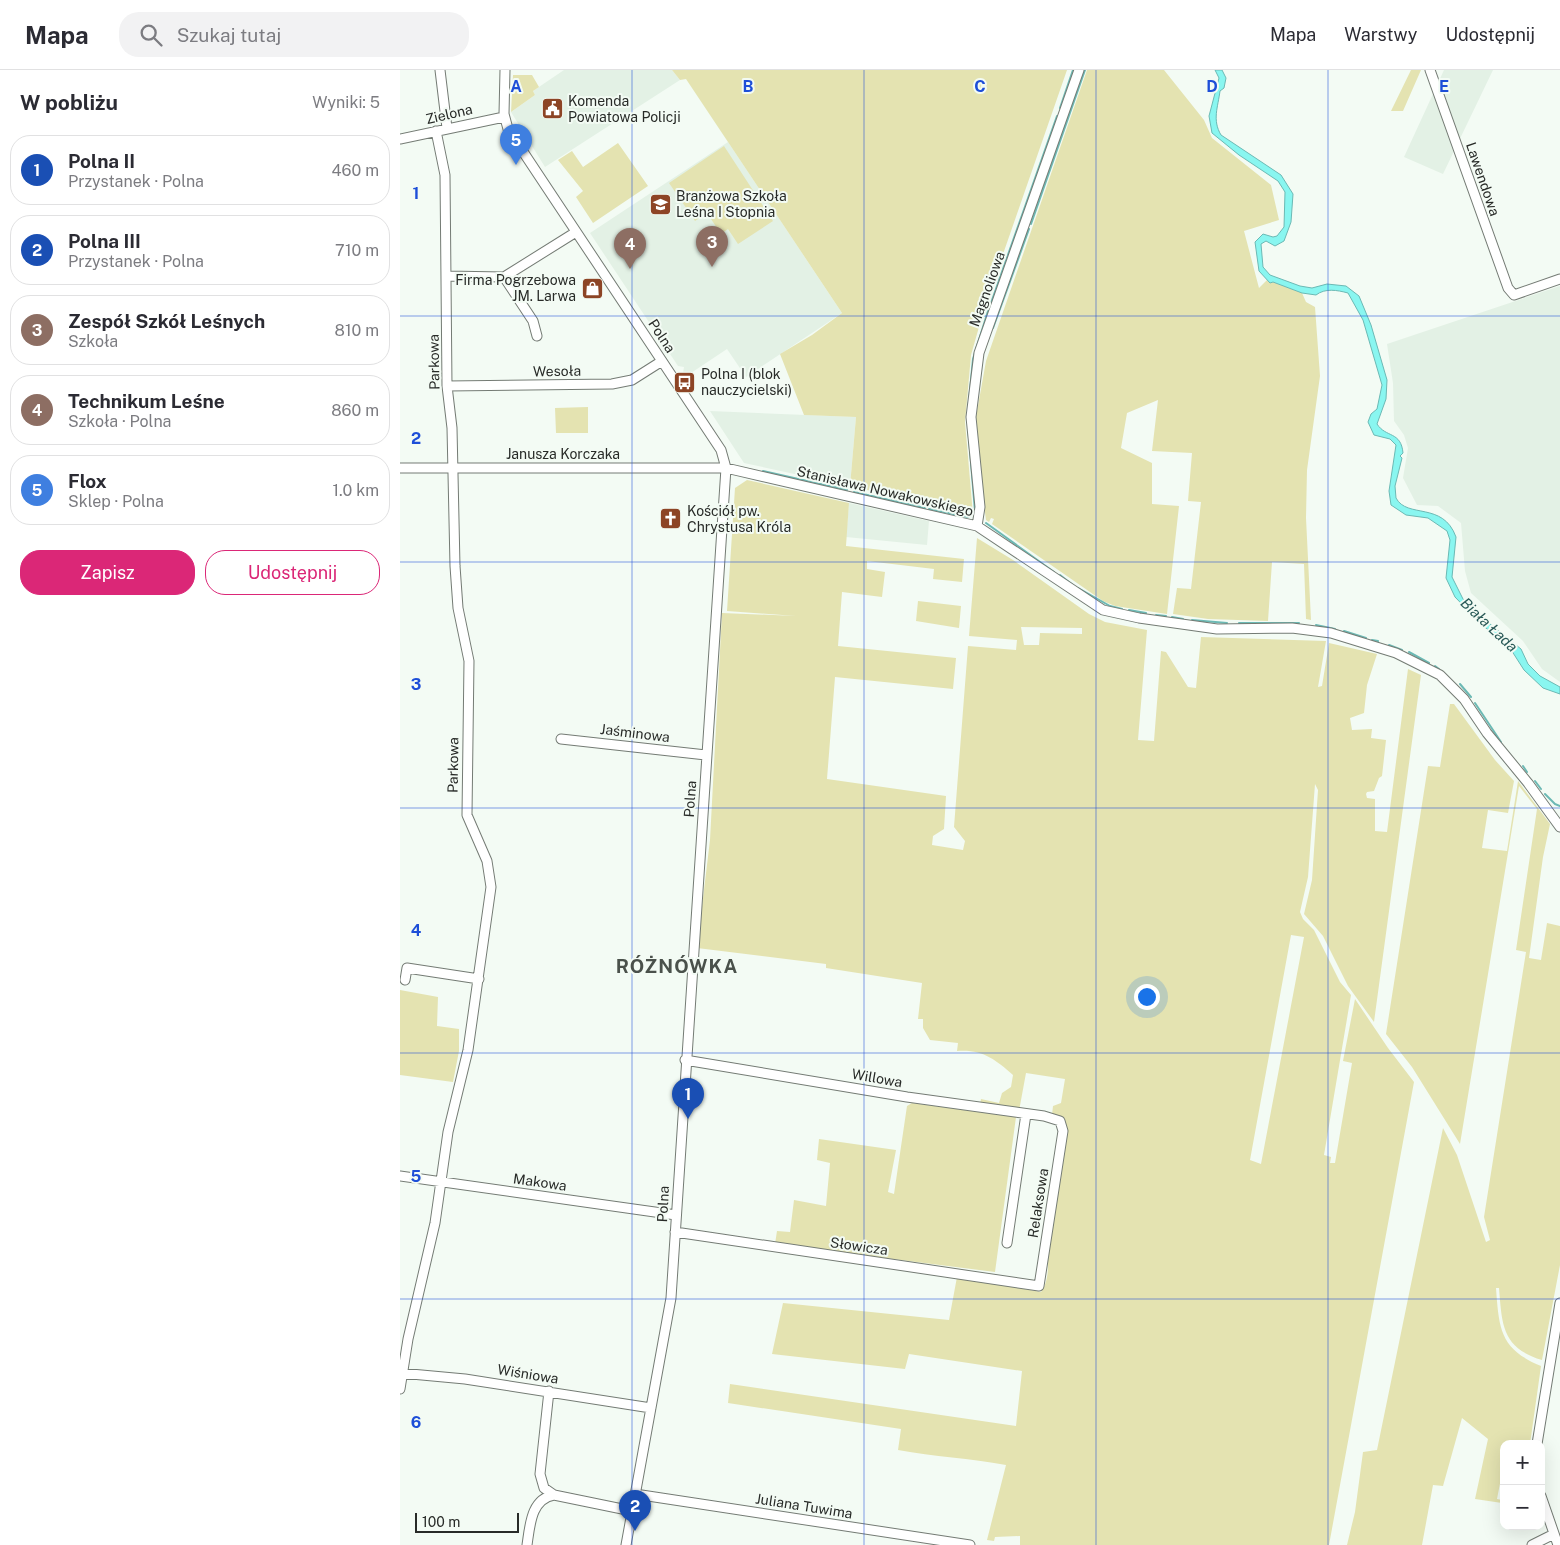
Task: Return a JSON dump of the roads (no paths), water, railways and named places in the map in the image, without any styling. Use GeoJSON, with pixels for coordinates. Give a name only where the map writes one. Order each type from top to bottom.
{"type":"FeatureCollection","features":[{"type":"Feature","properties":{"kind":"street"},"geometry":{"type":"LineString","coordinates":[[440,70],[447,128]]}},
{"type":"Feature","properties":{"kind":"street"},"geometry":{"type":"LineString","coordinates":[[504,117],[505,70]]}},
{"type":"Feature","properties":{"kind":"street","name":"Magnoliowa"},"geometry":{"type":"LineString","coordinates":[[977,526],[980,507],[971,417],[979,353],[1079,70]]}},
{"type":"Feature","properties":{"kind":"street","name":"Lawendowa"},"geometry":{"type":"LineString","coordinates":[[1430,70],[1506,284],[1514,295],[1560,280]]}},
{"type":"Feature","properties":{"kind":"street","name":"Zielona"},"geometry":{"type":"LineString","coordinates":[[400,139],[504,117]]}},
{"type":"Feature","properties":{"kind":"street","name":"Polna"},"geometry":{"type":"LineString","coordinates":[[504,117],[508,129],[721,450],[726,468],[670,1307],[626,1545]]}},
{"type":"Feature","properties":{"kind":"street","name":"Parkowa"},"geometry":{"type":"LineString","coordinates":[[400,1389],[408,1339],[432,1239],[448,1132],[468,1050],[490,898],[490,877],[487,861],[467,815],[468,661],[456,589],[452,423],[447,386],[445,175],[436,131]]}},
{"type":"Feature","properties":{"kind":"street"},"geometry":{"type":"LineString","coordinates":[[446,276],[504,276],[576,232]]}},
{"type":"Feature","properties":{"kind":"street"},"geometry":{"type":"LineString","coordinates":[[504,276],[533,321],[537,336]]}},
{"type":"Feature","properties":{"kind":"street","name":"Wesoła"},"geometry":{"type":"LineString","coordinates":[[447,386],[612,384],[632,380],[662,361]]}},
{"type":"Feature","properties":{"kind":"street","name":"Janusza Korczaka"},"geometry":{"type":"LineString","coordinates":[[400,468],[726,468]]}},
{"type":"Feature","properties":{"kind":"street","name":"Stanisława Nowakowskiego"},"geometry":{"type":"LineString","coordinates":[[726,468],[977,526],[998,538],[1091,604],[1110,612],[1217,628],[1292,628],[1331,633],[1396,653],[1440,675],[1464,698],[1487,734],[1528,783],[1560,827]]}},
{"type":"Feature","properties":{"kind":"street","name":"Jaśminowa"},"geometry":{"type":"LineString","coordinates":[[560,738],[706,755]]}},
{"type":"Feature","properties":{"kind":"street"},"geometry":{"type":"LineString","coordinates":[[405,980],[407,968],[479,979]]}},
{"type":"Feature","properties":{"kind":"street","name":"Willowa"},"geometry":{"type":"LineString","coordinates":[[685,1060],[907,1098],[1052,1118],[1062,1124]]}},
{"type":"Feature","properties":{"kind":"street"},"geometry":{"type":"LineString","coordinates":[[1007,1243],[1026,1114]]}},
{"type":"Feature","properties":{"kind":"street","name":"Relaksowa"},"geometry":{"type":"LineString","coordinates":[[1039,1286],[1062,1136],[1062,1124]]}},
{"type":"Feature","properties":{"kind":"street","name":"Makowa"},"geometry":{"type":"LineString","coordinates":[[400,1176],[676,1216]]}},
{"type":"Feature","properties":{"kind":"street","name":"Słowicza"},"geometry":{"type":"LineString","coordinates":[[675,1232],[1039,1286]]}},
{"type":"Feature","properties":{"kind":"street"},"geometry":{"type":"LineString","coordinates":[[1538,1440],[1560,1303]]}},
{"type":"Feature","properties":{"kind":"street","name":"Wiśniowa"},"geometry":{"type":"LineString","coordinates":[[402,1373],[455,1377],[651,1408]]}},
{"type":"Feature","properties":{"kind":"street"},"geometry":{"type":"LineString","coordinates":[[549,1391],[540,1477],[546,1490],[554,1495],[632,1511]]}},
{"type":"Feature","properties":{"kind":"street","name":"Juliana Tuwima"},"geometry":{"type":"LineString","coordinates":[[635,1494],[970,1545]]}},
{"type":"Feature","properties":{"kind":"street"},"geometry":{"type":"LineString","coordinates":[[527,1545],[536,1504],[544,1497],[554,1495]]}},
{"type":"Feature","properties":{"kind":"street"},"geometry":{"type":"LineString","coordinates":[[1545,1508],[1558,1545]]}},
{"type":"Feature","properties":{"kind":"street"},"geometry":{"type":"LineString","coordinates":[[1532,1545],[1554,1534]]}},
{"type":"Feature","properties":{"kind":"water","name":"Biała Łada"},"geometry":{"type":"Polygon","coordinates":[[[1215,70],[1222,70],[1226,78],[1224,88],[1220,91],[1216,113],[1218,129],[1221,135],[1281,175],[1293,194],[1291,222],[1284,241],[1275,246],[1266,241],[1261,244],[1263,267],[1270,275],[1300,286],[1312,288],[1327,284],[1346,286],[1359,296],[1371,325],[1387,380],[1386,399],[1377,424],[1396,438],[1402,446],[1403,453],[1400,456],[1402,458],[1395,486],[1396,498],[1408,508],[1434,514],[1450,526],[1456,537],[1452,577],[1463,599],[1474,611],[1521,649],[1528,664],[1540,676],[1560,687],[1560,694],[1543,688],[1524,670],[1508,645],[1482,625],[1455,597],[1446,578],[1450,540],[1447,531],[1428,518],[1406,515],[1391,505],[1389,491],[1396,445],[1390,439],[1374,435],[1368,422],[1371,414],[1377,409],[1382,385],[1363,320],[1348,293],[1331,290],[1323,291],[1316,295],[1302,293],[1273,282],[1270,283],[1259,271],[1255,242],[1263,234],[1273,237],[1277,236],[1284,227],[1285,192],[1278,181],[1239,155],[1212,133],[1209,116],[1219,78],[1215,70]]]}},
{"type":"Feature","properties":{"kind":"waterway"},"geometry":{"type":"LineString","coordinates":[[1060,108],[1073,70]]}},
{"type":"Feature","properties":{"kind":"waterway"},"geometry":{"type":"LineString","coordinates":[[1031,224],[1085,70]]}},
{"type":"Feature","properties":{"kind":"waterway"},"geometry":{"type":"LineString","coordinates":[[991,303],[1057,116]]}},
{"type":"Feature","properties":{"kind":"waterway"},"geometry":{"type":"LineString","coordinates":[[993,328],[1029,229]]}},
{"type":"Feature","properties":{"kind":"waterway"},"geometry":{"type":"LineString","coordinates":[[968,412],[973,359],[988,311]]}},
{"type":"Feature","properties":{"kind":"waterway"},"geometry":{"type":"LineString","coordinates":[[968,426],[975,511]]}},
{"type":"Feature","properties":{"kind":"waterway"},"geometry":{"type":"LineString","coordinates":[[763,471],[847,490]]}},
{"type":"Feature","properties":{"kind":"waterway"},"geometry":{"type":"LineString","coordinates":[[854,492],[925,508]]}},
{"type":"Feature","properties":{"kind":"waterway"},"geometry":{"type":"LineString","coordinates":[[929,509],[968,517]]}},
{"type":"Feature","properties":{"kind":"waterway"},"geometry":{"type":"LineString","coordinates":[[986,523],[1054,572]]}},
{"type":"Feature","properties":{"kind":"waterway"},"geometry":{"type":"LineString","coordinates":[[1060,575],[1074,586]]}},
{"type":"Feature","properties":{"kind":"waterway"},"geometry":{"type":"LineString","coordinates":[[1078,588],[1110,606],[1122,609]]}},
{"type":"Feature","properties":{"kind":"waterway"},"geometry":{"type":"LineString","coordinates":[[1129,610],[1146,613]]}},
{"type":"Feature","properties":{"kind":"waterway"},"geometry":{"type":"LineString","coordinates":[[1156,615],[1166,616]]}},
{"type":"Feature","properties":{"kind":"waterway"},"geometry":{"type":"LineString","coordinates":[[1172,617],[1183,619]]}},
{"type":"Feature","properties":{"kind":"waterway"},"geometry":{"type":"LineString","coordinates":[[1192,620],[1227,623]]}},
{"type":"Feature","properties":{"kind":"waterway"},"geometry":{"type":"LineString","coordinates":[[1239,623],[1299,623]]}},
{"type":"Feature","properties":{"kind":"waterway"},"geometry":{"type":"LineString","coordinates":[[1316,625],[1335,629]]}},
{"type":"Feature","properties":{"kind":"waterway"},"geometry":{"type":"LineString","coordinates":[[1344,631],[1366,638]]}},
{"type":"Feature","properties":{"kind":"waterway"},"geometry":{"type":"LineString","coordinates":[[1372,640],[1378,641]]}},
{"type":"Feature","properties":{"kind":"waterway"},"geometry":{"type":"LineString","coordinates":[[1389,645],[1402,650]]}},
{"type":"Feature","properties":{"kind":"waterway"},"geometry":{"type":"LineString","coordinates":[[1409,652],[1429,663]]}},
{"type":"Feature","properties":{"kind":"waterway"},"geometry":{"type":"LineString","coordinates":[[1435,666],[1439,669]]}},
{"type":"Feature","properties":{"kind":"waterway"},"geometry":{"type":"LineString","coordinates":[[1460,684],[1471,697]]}},
{"type":"Feature","properties":{"kind":"waterway"},"geometry":{"type":"LineString","coordinates":[[1475,703],[1501,742]]}},
{"type":"Feature","properties":{"kind":"waterway"},"geometry":{"type":"LineString","coordinates":[[1523,766],[1527,772]]}},
{"type":"Feature","properties":{"kind":"waterway"},"geometry":{"type":"LineString","coordinates":[[1535,781],[1541,789]]}},
{"type":"Feature","properties":{"kind":"waterway"},"geometry":{"type":"LineString","coordinates":[[1545,794],[1555,804],[1560,806]]}},
{"type":"Feature","properties":{"kind":"place","name":"Komenda Powiatowa Policji"},"geometry":{"type":"Point","coordinates":[552,109]}},
{"type":"Feature","properties":{"kind":"place","name":"Flox"},"geometry":{"type":"Point","coordinates":[516,165]}},
{"type":"Feature","properties":{"kind":"place","name":"Branżowa Szkoła Leśna I Stopnia"},"geometry":{"type":"Point","coordinates":[660,204]}},
{"type":"Feature","properties":{"kind":"place","name":"Zespół Szkół Leśnych"},"geometry":{"type":"Point","coordinates":[712,267]}},
{"type":"Feature","properties":{"kind":"place","name":"Technikum Leśne"},"geometry":{"type":"Point","coordinates":[630,269]}},
{"type":"Feature","properties":{"kind":"place","name":"Firma Pogrzebowa JM. Larwa"},"geometry":{"type":"Point","coordinates":[592,288]}},
{"type":"Feature","properties":{"kind":"place","name":"Polna I (blok nauczycielski)"},"geometry":{"type":"Point","coordinates":[685,382]}},
{"type":"Feature","properties":{"kind":"place","name":"Kościół pw. Chrystusa Króla"},"geometry":{"type":"Point","coordinates":[671,519]}},
{"type":"Feature","properties":{"kind":"place","name":"Polna II"},"geometry":{"type":"Point","coordinates":[688,1119]}},
{"type":"Feature","properties":{"kind":"place","name":"Polna III"},"geometry":{"type":"Point","coordinates":[635,1531]}},
{"type":"Feature","properties":{"kind":"district","name":"RÓŻNÓWKA"},"geometry":{"type":"Point","coordinates":[677,966]}}]}
